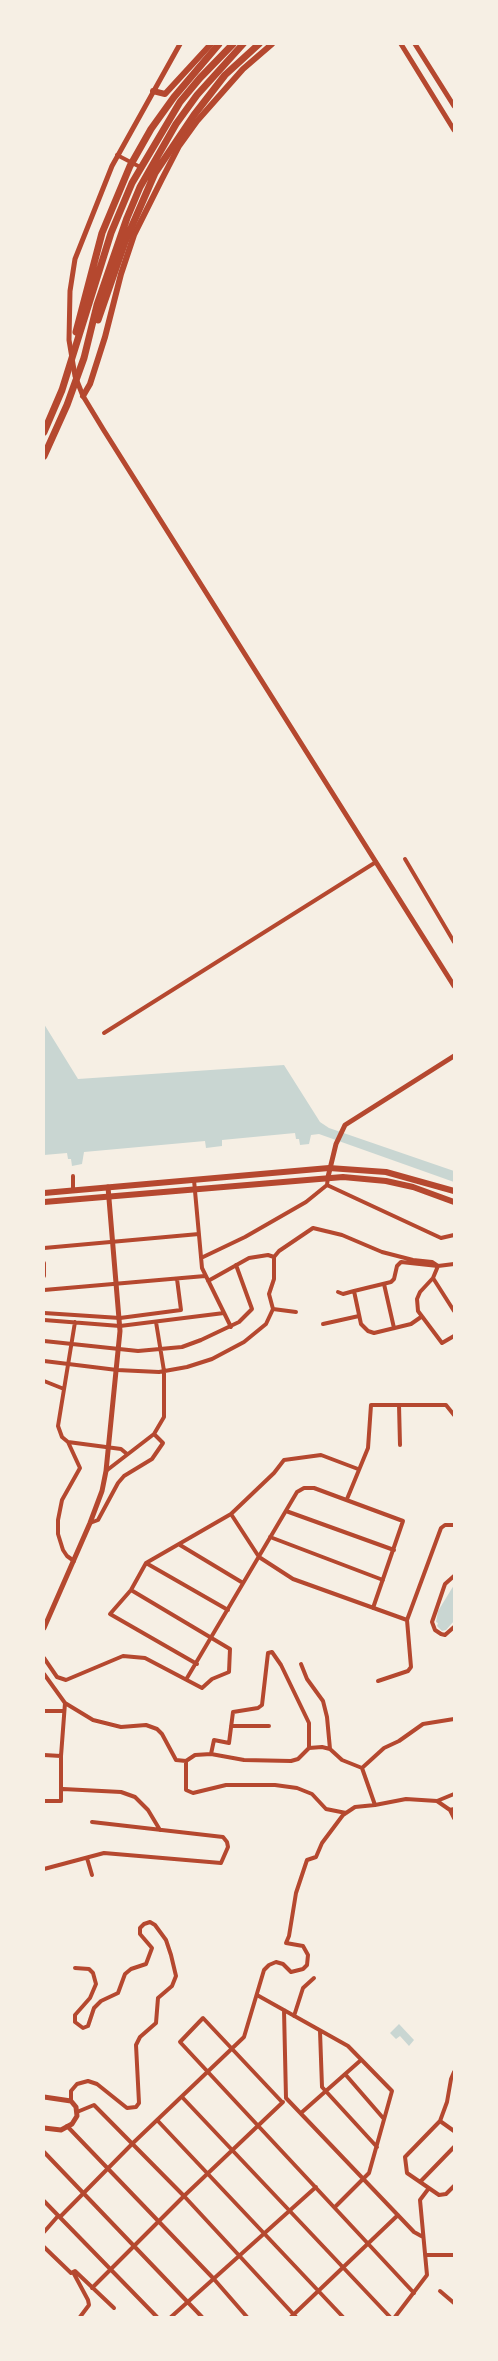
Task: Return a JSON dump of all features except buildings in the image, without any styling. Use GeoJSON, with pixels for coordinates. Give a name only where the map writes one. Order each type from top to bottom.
{"type":"FeatureCollection","features":[{"type":"Feature","properties":{"kind":"highway"},"geometry":{"type":"LineString","coordinates":[[69,369],[81,308],[102,233],[116,197],[151,129],[174,97],[219,44]]}},
{"type":"Feature","properties":{"kind":"highway"},"geometry":{"type":"LineString","coordinates":[[44,432],[69,369],[111,233],[132,183],[180,102],[233,44]]}},
{"type":"Feature","properties":{"kind":"highway"},"geometry":{"type":"LineString","coordinates":[[84,358],[97,305],[127,218],[140,187],[181,117],[220,67],[243,44]]}},
{"type":"Feature","properties":{"kind":"highway"},"geometry":{"type":"LineString","coordinates":[[44,456],[68,404],[125,242],[155,173],[194,114],[225,75],[258,44]]}},
{"type":"Feature","properties":{"kind":"main road"},"geometry":{"type":"LineString","coordinates":[[153,91],[165,94],[211,44]]}},
{"type":"Feature","properties":{"kind":"main road"},"geometry":{"type":"LineString","coordinates":[[83,396],[90,384],[99,356],[121,274],[134,235],[162,178],[196,121],[243,69],[272,44]]}},
{"type":"Feature","properties":{"kind":"main road"},"geometry":{"type":"LineString","coordinates":[[44,1193],[329,1168],[386,1172],[454,1191]]}},
{"type":"Feature","properties":{"kind":"main road"},"geometry":{"type":"LineString","coordinates":[[44,1202],[328,1177],[386,1181],[412,1187],[454,1202]]}},
{"type":"Feature","properties":{"kind":"street"},"geometry":{"type":"LineString","coordinates":[[180,44],[118,155],[86,228],[72,275],[69,340],[75,376],[83,396],[454,986]]}},
{"type":"Feature","properties":{"kind":"street"},"geometry":{"type":"LineString","coordinates":[[401,44],[454,130]]}},
{"type":"Feature","properties":{"kind":"street"},"geometry":{"type":"LineString","coordinates":[[415,44],[454,106]]}},
{"type":"Feature","properties":{"kind":"street"},"geometry":{"type":"LineString","coordinates":[[118,155],[162,178]]}},
{"type":"Feature","properties":{"kind":"street"},"geometry":{"type":"LineString","coordinates":[[405,859],[453,936],[454,942]]}},
{"type":"Feature","properties":{"kind":"street"},"geometry":{"type":"LineString","coordinates":[[104,1033],[376,862]]}},
{"type":"Feature","properties":{"kind":"street"},"geometry":{"type":"LineString","coordinates":[[201,1258],[245,1237],[306,1202],[327,1185],[329,1168],[336,1144],[345,1125],[454,1056]]}},
{"type":"Feature","properties":{"kind":"street"},"geometry":{"type":"LineString","coordinates":[[73,1176],[73,1190]]}},
{"type":"Feature","properties":{"kind":"street"},"geometry":{"type":"LineString","coordinates":[[194,1180],[201,1258],[206,1278],[231,1327]]}},
{"type":"Feature","properties":{"kind":"street"},"geometry":{"type":"LineString","coordinates":[[327,1185],[441,1238],[454,1235]]}},
{"type":"Feature","properties":{"kind":"street"},"geometry":{"type":"LineString","coordinates":[[44,1628],[90,1523],[102,1490],[106,1471],[120,1326],[118,1285],[108,1187]]}},
{"type":"Feature","properties":{"kind":"street"},"geometry":{"type":"LineString","coordinates":[[44,1367],[45,1361],[117,1370],[164,1371],[187,1367],[212,1359],[244,1342],[262,1329],[273,1308],[269,1294],[274,1279],[274,1257],[279,1251],[309,1230],[319,1228],[342,1235],[382,1252],[413,1260],[432,1262],[438,1266]]}},
{"type":"Feature","properties":{"kind":"street"},"geometry":{"type":"LineString","coordinates":[[44,1248],[199,1234]]}},
{"type":"Feature","properties":{"kind":"street"},"geometry":{"type":"LineString","coordinates":[[44,1290],[206,1278],[249,1258],[268,1255],[274,1257]]}},
{"type":"Feature","properties":{"kind":"street"},"geometry":{"type":"LineString","coordinates":[[338,1292],[343,1294],[384,1284],[394,1279],[396,1266],[401,1262],[438,1266],[454,1264]]}},
{"type":"Feature","properties":{"kind":"street"},"geometry":{"type":"LineString","coordinates":[[44,1263],[44,1276]]}},
{"type":"Feature","properties":{"kind":"street"},"geometry":{"type":"LineString","coordinates":[[44,1341],[118,1350],[161,1350],[182,1347],[231,1327],[252,1309],[236,1265]]}},
{"type":"Feature","properties":{"kind":"street"},"geometry":{"type":"LineString","coordinates":[[438,1266],[434,1278],[420,1292],[417,1299],[418,1311],[442,1343],[454,1336]]}},
{"type":"Feature","properties":{"kind":"street"},"geometry":{"type":"LineString","coordinates":[[434,1278],[454,1311]]}},
{"type":"Feature","properties":{"kind":"street"},"geometry":{"type":"LineString","coordinates":[[44,1313],[120,1318],[181,1310],[177,1279]]}},
{"type":"Feature","properties":{"kind":"street"},"geometry":{"type":"LineString","coordinates":[[384,1284],[394,1328]]}},
{"type":"Feature","properties":{"kind":"street"},"geometry":{"type":"LineString","coordinates":[[354,1291],[361,1324],[368,1332],[411,1324],[421,1317]]}},
{"type":"Feature","properties":{"kind":"street"},"geometry":{"type":"LineString","coordinates":[[273,1308],[286,1312],[296,1312]]}},
{"type":"Feature","properties":{"kind":"street"},"geometry":{"type":"LineString","coordinates":[[44,1320],[120,1326],[224,1313]]}},
{"type":"Feature","properties":{"kind":"street"},"geometry":{"type":"LineString","coordinates":[[323,1324],[359,1316]]}},
{"type":"Feature","properties":{"kind":"street"},"geometry":{"type":"LineString","coordinates":[[74,1561],[67,1556],[58,1534],[58,1520],[62,1500],[80,1470],[68,1442],[62,1437],[58,1426],[75,1322]]}},
{"type":"Feature","properties":{"kind":"street"},"geometry":{"type":"LineString","coordinates":[[106,1471],[116,1466],[127,1454],[154,1434],[161,1424],[166,1409],[164,1371],[156,1322]]}},
{"type":"Feature","properties":{"kind":"street"},"geometry":{"type":"LineString","coordinates":[[44,1381],[64,1389]]}},
{"type":"Feature","properties":{"kind":"street"},"geometry":{"type":"LineString","coordinates":[[347,1498],[368,1448],[371,1405],[446,1405],[454,1415]]}},
{"type":"Feature","properties":{"kind":"street"},"geometry":{"type":"LineString","coordinates":[[399,1405],[400,1445]]}},
{"type":"Feature","properties":{"kind":"street"},"geometry":{"type":"LineString","coordinates":[[90,1523],[98,1520],[118,1483],[124,1476],[152,1459],[163,1443],[154,1434]]}},
{"type":"Feature","properties":{"kind":"street"},"geometry":{"type":"LineString","coordinates":[[68,1442],[121,1449],[127,1454]]}},
{"type":"Feature","properties":{"kind":"street"},"geometry":{"type":"LineString","coordinates":[[197,1664],[110,1614],[131,1590],[146,1563],[231,1514],[274,1473],[284,1460],[321,1455],[358,1469]]}},
{"type":"Feature","properties":{"kind":"street"},"geometry":{"type":"LineString","coordinates":[[186,1678],[197,1664],[297,1492],[304,1488],[314,1488],[347,1498],[403,1521],[373,1608]]}},
{"type":"Feature","properties":{"kind":"street"},"geometry":{"type":"LineString","coordinates":[[286,1511],[394,1550]]}},
{"type":"Feature","properties":{"kind":"street"},"geometry":{"type":"LineString","coordinates":[[231,1514],[259,1557],[293,1579],[407,1620]]}},
{"type":"Feature","properties":{"kind":"street"},"geometry":{"type":"LineString","coordinates":[[378,1681],[408,1671],[411,1667],[407,1620],[441,1528],[443,1525],[454,1525]]}},
{"type":"Feature","properties":{"kind":"street"},"geometry":{"type":"LineString","coordinates":[[270,1537],[383,1580]]}},
{"type":"Feature","properties":{"kind":"street"},"geometry":{"type":"LineString","coordinates":[[180,1545],[243,1584]]}},
{"type":"Feature","properties":{"kind":"street"},"geometry":{"type":"LineString","coordinates":[[146,1563],[228,1610]]}},
{"type":"Feature","properties":{"kind":"street"},"geometry":{"type":"LineString","coordinates":[[454,1576],[444,1584],[432,1622],[435,1630],[445,1635],[454,1627]]}},
{"type":"Feature","properties":{"kind":"street"},"geometry":{"type":"LineString","coordinates":[[44,1658],[57,1677],[66,1680],[74,1679],[123,1656],[145,1658],[202,1688],[212,1679],[229,1672],[230,1649],[131,1590]]}},
{"type":"Feature","properties":{"kind":"street"},"geometry":{"type":"LineString","coordinates":[[211,1754],[214,1740],[228,1743],[233,1712],[258,1708],[262,1705],[268,1654],[272,1652],[281,1665],[309,1723],[309,1748]]}},
{"type":"Feature","properties":{"kind":"street"},"geometry":{"type":"LineString","coordinates":[[301,1664],[307,1679],[323,1702],[328,1717],[330,1749]]}},
{"type":"Feature","properties":{"kind":"street"},"geometry":{"type":"LineString","coordinates":[[44,1674],[65,1703],[92,1720],[121,1727],[146,1724],[156,1729],[162,1734],[176,1760],[186,1761],[196,1755],[211,1754],[244,1760],[291,1761],[298,1759],[309,1748],[322,1747],[330,1749],[342,1760],[362,1768],[375,1805]]}},
{"type":"Feature","properties":{"kind":"street"},"geometry":{"type":"LineString","coordinates":[[44,1801],[61,1801],[63,1788],[61,1756],[65,1703]]}},
{"type":"Feature","properties":{"kind":"street"},"geometry":{"type":"LineString","coordinates":[[44,1710],[64,1711]]}},
{"type":"Feature","properties":{"kind":"street"},"geometry":{"type":"LineString","coordinates":[[362,1768],[384,1748],[399,1742],[423,1724],[454,1719]]}},
{"type":"Feature","properties":{"kind":"street"},"geometry":{"type":"LineString","coordinates":[[231,1726],[269,1726]]}},
{"type":"Feature","properties":{"kind":"street"},"geometry":{"type":"LineString","coordinates":[[44,1755],[61,1756]]}},
{"type":"Feature","properties":{"kind":"street"},"geometry":{"type":"LineString","coordinates":[[186,1761],[186,1790],[193,1792],[226,1785],[275,1785],[297,1788],[312,1794],[326,1809],[346,1813]]}},
{"type":"Feature","properties":{"kind":"street"},"geometry":{"type":"LineString","coordinates":[[63,1788],[122,1792],[135,1797],[148,1810],[160,1830]]}},
{"type":"Feature","properties":{"kind":"street"},"geometry":{"type":"LineString","coordinates":[[437,1801],[454,1794]]}},
{"type":"Feature","properties":{"kind":"street"},"geometry":{"type":"LineString","coordinates":[[44,2232],[133,2143],[244,2037],[264,1970],[276,1962],[283,1964],[291,1972],[302,1969],[307,1965],[308,1955],[303,1946],[286,1943],[296,1893],[307,1860],[316,1857],[322,1844],[346,1813],[355,1807],[379,1806],[406,1799],[437,1801],[452,1809],[454,1818]]}},
{"type":"Feature","properties":{"kind":"street"},"geometry":{"type":"LineString","coordinates":[[44,1869],[104,1853],[221,1863],[228,1847],[223,1837],[92,1822]]}},
{"type":"Feature","properties":{"kind":"street"},"geometry":{"type":"LineString","coordinates":[[87,1858],[92,1875]]}},
{"type":"Feature","properties":{"kind":"street"},"geometry":{"type":"LineString","coordinates":[[44,2128],[61,2130],[77,2116],[71,2101],[71,2092],[77,2084],[88,2081],[97,2084],[128,2108],[136,2107],[140,2103],[136,2045],[140,2037],[156,2023],[158,1998],[172,1986],[176,1976],[172,1955],[166,1940],[155,1925],[150,1922],[144,1924],[140,1928],[140,1934],[152,1948],[146,1964],[131,1969],[125,1974],[118,1993],[101,2001],[94,2008],[88,2026],[83,2028],[75,2022],[75,2015],[90,1998],[96,1984],[93,1973],[89,1969],[76,1968]]}},
{"type":"Feature","properties":{"kind":"street"},"geometry":{"type":"LineString","coordinates":[[294,2016],[303,1988],[314,1978]]}},
{"type":"Feature","properties":{"kind":"street"},"geometry":{"type":"LineString","coordinates":[[257,1995],[348,2046],[392,2091],[370,2174],[335,2207]]}},
{"type":"Feature","properties":{"kind":"street"},"geometry":{"type":"LineString","coordinates":[[284,2010],[286,2098],[414,2232],[423,2237]]}},
{"type":"Feature","properties":{"kind":"street"},"geometry":{"type":"LineString","coordinates":[[282,2102],[203,2018],[180,2042],[414,2293]]}},
{"type":"Feature","properties":{"kind":"street"},"geometry":{"type":"LineString","coordinates":[[320,2030],[322,2086],[377,2146]]}},
{"type":"Feature","properties":{"kind":"street"},"geometry":{"type":"LineString","coordinates":[[301,2113],[361,2060]]}},
{"type":"Feature","properties":{"kind":"street"},"geometry":{"type":"LineString","coordinates":[[454,2072],[440,2122],[405,2157],[407,2173],[439,2194],[446,2194],[454,2186]]}},
{"type":"Feature","properties":{"kind":"street"},"geometry":{"type":"LineString","coordinates":[[345,2074],[384,2118]]}},
{"type":"Feature","properties":{"kind":"street"},"geometry":{"type":"LineString","coordinates":[[44,2097],[71,2101]]}},
{"type":"Feature","properties":{"kind":"street"},"geometry":{"type":"LineString","coordinates":[[182,2097],[390,2317]]}},
{"type":"Feature","properties":{"kind":"street"},"geometry":{"type":"LineString","coordinates":[[92,2288],[158,2221],[286,2098]]}},
{"type":"Feature","properties":{"kind":"street"},"geometry":{"type":"LineString","coordinates":[[77,2112],[94,2105],[184,2196],[294,2316],[398,2215]]}},
{"type":"Feature","properties":{"kind":"street"},"geometry":{"type":"LineString","coordinates":[[157,2120],[344,2317]]}},
{"type":"Feature","properties":{"kind":"street"},"geometry":{"type":"LineString","coordinates":[[440,2122],[454,2131]]}},
{"type":"Feature","properties":{"kind":"street"},"geometry":{"type":"LineString","coordinates":[[67,2126],[214,2278],[216,2283],[247,2317]]}},
{"type":"Feature","properties":{"kind":"street"},"geometry":{"type":"LineString","coordinates":[[421,2181],[454,2147]]}},
{"type":"Feature","properties":{"kind":"street"},"geometry":{"type":"LineString","coordinates":[[44,2152],[202,2317]]}},
{"type":"Feature","properties":{"kind":"street"},"geometry":{"type":"LineString","coordinates":[[171,2317],[316,2187]]}},
{"type":"Feature","properties":{"kind":"street"},"geometry":{"type":"LineString","coordinates":[[395,2317],[427,2275],[420,2200],[430,2188]]}},
{"type":"Feature","properties":{"kind":"street"},"geometry":{"type":"LineString","coordinates":[[44,2201],[157,2317]]}},
{"type":"Feature","properties":{"kind":"street"},"geometry":{"type":"LineString","coordinates":[[44,2247],[70,2273],[75,2272],[114,2308]]}},
{"type":"Feature","properties":{"kind":"street"},"geometry":{"type":"LineString","coordinates":[[425,2256],[454,2255]]}},
{"type":"Feature","properties":{"kind":"street"},"geometry":{"type":"LineString","coordinates":[[72,2272],[88,2300],[88,2305],[80,2317]]}},
{"type":"Feature","properties":{"kind":"street"},"geometry":{"type":"LineString","coordinates":[[440,2291],[454,2303]]}},
{"type":"Feature","properties":{"kind":"shaded area"},"geometry":{"type":"Polygon","coordinates":[[[44,1024],[78,1079],[284,1065],[320,1122],[329,1128],[454,1171],[454,1182],[319,1134],[311,1135],[309,1144],[300,1145],[295,1133],[222,1140],[222,1146],[206,1148],[205,1141],[84,1152],[82,1164],[72,1166],[71,1159],[68,1159],[67,1153],[44,1155],[44,1024]]]}},
{"type":"Feature","properties":{"kind":"shaded area"},"geometry":{"type":"Polygon","coordinates":[[[454,1585],[454,1621],[446,1630],[442,1631],[436,1622],[438,1611],[454,1585]]]}},
{"type":"Feature","properties":{"kind":"shaded area"},"geometry":{"type":"Polygon","coordinates":[[[399,2024],[414,2040],[409,2046],[400,2036],[396,2039],[390,2033],[399,2024]]]}}]}
